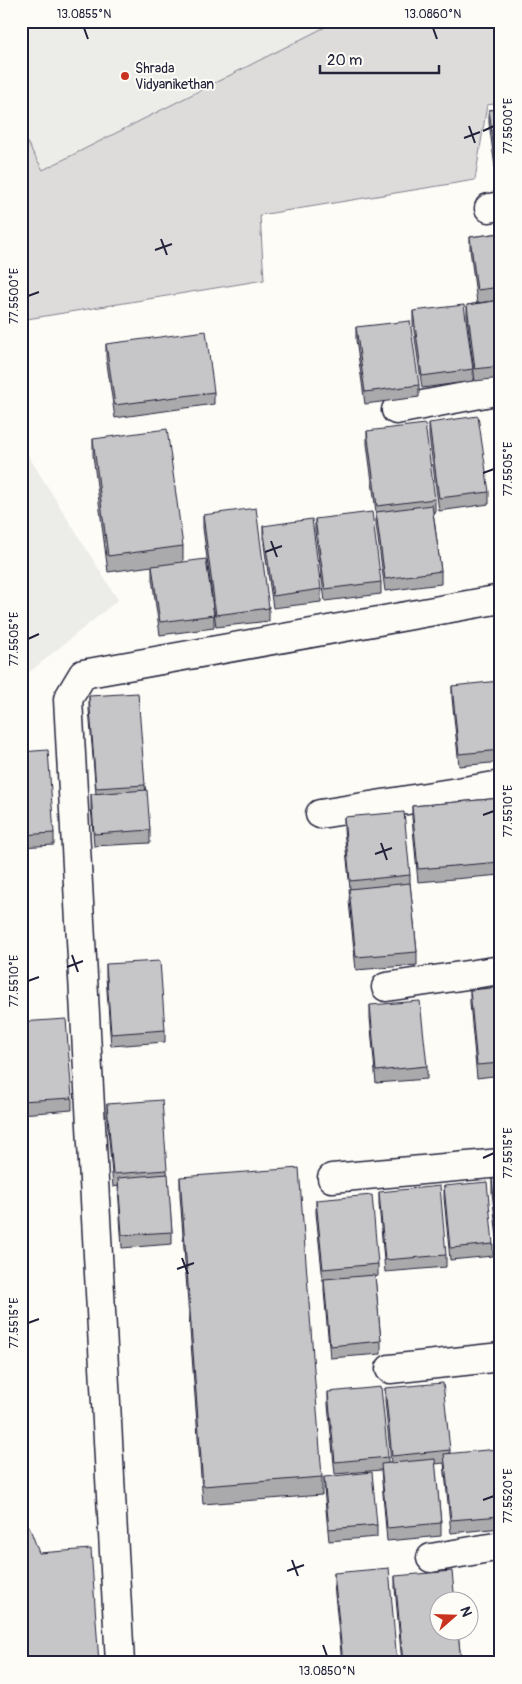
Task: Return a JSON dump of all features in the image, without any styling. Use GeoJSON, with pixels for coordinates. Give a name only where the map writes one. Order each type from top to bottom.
{"type":"FeatureCollection","features":[{"type":"Feature","properties":{"kind":"street"},"geometry":{"type":"LineString","coordinates":[[396,410],[501,390]]}},
{"type":"Feature","properties":{"kind":"street"},"geometry":{"type":"LineString","coordinates":[[120,1663],[68,699],[83,674],[501,599]]}},
{"type":"Feature","properties":{"kind":"street"},"geometry":{"type":"LineString","coordinates":[[320,814],[501,785]]}},
{"type":"Feature","properties":{"kind":"street"},"geometry":{"type":"LineString","coordinates":[[386,988],[501,970]]}},
{"type":"Feature","properties":{"kind":"street"},"geometry":{"type":"LineString","coordinates":[[332,1178],[501,1163]]}},
{"type":"Feature","properties":{"kind":"street"},"geometry":{"type":"LineString","coordinates":[[390,1369],[501,1357]]}},
{"type":"Feature","properties":{"kind":"street"},"geometry":{"type":"LineString","coordinates":[[431,1558],[501,1546]]}},
{"type":"Feature","properties":{"kind":"shaded area","name":"Shrada Vidyanikethan"},"geometry":{"type":"Polygon","coordinates":[[[21,21],[337,21],[43,170],[21,132],[21,21]]]}},
{"type":"Feature","properties":{"kind":"shaded area"},"geometry":{"type":"Polygon","coordinates":[[[337,21],[501,21],[501,103],[487,105],[475,180],[260,215],[264,280],[21,320],[21,132],[43,170],[337,21]]]}},
{"type":"Feature","properties":{"kind":"shaded area"},"geometry":{"type":"Polygon","coordinates":[[[21,444],[118,600],[27,674],[21,676],[21,444]]]}},
{"type":"Feature","properties":{"kind":"building"},"geometry":{"type":"Polygon","coordinates":[[[501,109],[501,177],[498,177],[489,110],[501,109]]]}},
{"type":"Feature","properties":{"kind":"building"},"geometry":{"type":"Polygon","coordinates":[[[501,233],[501,287],[477,290],[470,237],[501,233]]]}},
{"type":"Feature","properties":{"kind":"building"},"geometry":{"type":"Polygon","coordinates":[[[501,300],[501,366],[475,369],[467,305],[501,300]]]}},
{"type":"Feature","properties":{"kind":"building"},"geometry":{"type":"Polygon","coordinates":[[[464,305],[473,369],[422,376],[413,311],[464,305]]]}},
{"type":"Feature","properties":{"kind":"building"},"geometry":{"type":"Polygon","coordinates":[[[410,321],[419,385],[365,392],[356,327],[410,321]]]}},
{"type":"Feature","properties":{"kind":"building"},"geometry":{"type":"Polygon","coordinates":[[[206,331],[214,392],[115,405],[106,344],[206,331]]]}},
{"type":"Feature","properties":{"kind":"building"},"geometry":{"type":"Polygon","coordinates":[[[478,416],[489,492],[439,498],[429,423],[478,416]]]}},
{"type":"Feature","properties":{"kind":"building"},"geometry":{"type":"Polygon","coordinates":[[[425,424],[435,499],[377,506],[367,431],[425,424]]]}},
{"type":"Feature","properties":{"kind":"building"},"geometry":{"type":"Polygon","coordinates":[[[167,429],[183,546],[108,556],[93,439],[167,429]]]}},
{"type":"Feature","properties":{"kind":"building"},"geometry":{"type":"Polygon","coordinates":[[[432,505],[441,571],[385,579],[376,512],[432,505]]]}},
{"type":"Feature","properties":{"kind":"building"},"geometry":{"type":"Polygon","coordinates":[[[256,508],[269,608],[216,615],[203,515],[256,508]]]}},
{"type":"Feature","properties":{"kind":"building"},"geometry":{"type":"Polygon","coordinates":[[[372,512],[381,582],[325,589],[315,519],[372,512]]]}},
{"type":"Feature","properties":{"kind":"building"},"geometry":{"type":"Polygon","coordinates":[[[312,519],[321,589],[273,596],[263,526],[312,519]]]}},
{"type":"Feature","properties":{"kind":"building"},"geometry":{"type":"Polygon","coordinates":[[[206,559],[214,615],[160,622],[152,566],[206,559]]]}},
{"type":"Feature","properties":{"kind":"building"},"geometry":{"type":"Polygon","coordinates":[[[499,681],[501,695],[501,750],[459,754],[452,686],[499,681]]]}},
{"type":"Feature","properties":{"kind":"building"},"geometry":{"type":"Polygon","coordinates":[[[138,693],[145,785],[96,788],[89,696],[138,693]]]}},
{"type":"Feature","properties":{"kind":"building"},"geometry":{"type":"Polygon","coordinates":[[[48,750],[54,833],[21,835],[21,752],[48,750]]]}},
{"type":"Feature","properties":{"kind":"building"},"geometry":{"type":"Polygon","coordinates":[[[147,790],[150,830],[94,834],[91,794],[147,790]]]}},
{"type":"Feature","properties":{"kind":"building"},"geometry":{"type":"Polygon","coordinates":[[[501,798],[501,862],[418,869],[412,806],[501,798]]]}},
{"type":"Feature","properties":{"kind":"building"},"geometry":{"type":"Polygon","coordinates":[[[404,812],[410,875],[350,881],[344,817],[404,812]]]}},
{"type":"Feature","properties":{"kind":"building"},"geometry":{"type":"Polygon","coordinates":[[[410,883],[417,952],[356,957],[349,889],[410,883]]]}},
{"type":"Feature","properties":{"kind":"building"},"geometry":{"type":"Polygon","coordinates":[[[160,961],[165,1030],[111,1034],[106,964],[160,961]]]}},
{"type":"Feature","properties":{"kind":"building"},"geometry":{"type":"Polygon","coordinates":[[[501,987],[501,1063],[477,1065],[470,990],[501,987]]]}},
{"type":"Feature","properties":{"kind":"building"},"geometry":{"type":"Polygon","coordinates":[[[420,1001],[427,1066],[376,1071],[370,1005],[420,1001]]]}},
{"type":"Feature","properties":{"kind":"building"},"geometry":{"type":"Polygon","coordinates":[[[66,1019],[72,1098],[21,1101],[21,1022],[66,1019]]]}},
{"type":"Feature","properties":{"kind":"building"},"geometry":{"type":"Polygon","coordinates":[[[162,1100],[167,1170],[113,1174],[107,1104],[162,1100]]]}},
{"type":"Feature","properties":{"kind":"building"},"geometry":{"type":"Polygon","coordinates":[[[299,1168],[322,1477],[203,1486],[180,1177],[299,1168]]]}},
{"type":"Feature","properties":{"kind":"building"},"geometry":{"type":"Polygon","coordinates":[[[168,1174],[172,1232],[122,1235],[118,1178],[168,1174]]]}},
{"type":"Feature","properties":{"kind":"building"},"geometry":{"type":"Polygon","coordinates":[[[501,1178],[501,1245],[499,1245],[492,1179],[501,1178]]]}},
{"type":"Feature","properties":{"kind":"building"},"geometry":{"type":"Polygon","coordinates":[[[487,1182],[493,1244],[450,1248],[444,1186],[487,1182]]]}},
{"type":"Feature","properties":{"kind":"building"},"geometry":{"type":"Polygon","coordinates":[[[440,1186],[446,1255],[385,1260],[379,1192],[440,1186]]]}},
{"type":"Feature","properties":{"kind":"building"},"geometry":{"type":"Polygon","coordinates":[[[372,1195],[378,1264],[323,1269],[316,1200],[372,1195]]]}},
{"type":"Feature","properties":{"kind":"building"},"geometry":{"type":"Polygon","coordinates":[[[375,1275],[381,1341],[330,1346],[324,1279],[375,1275]]]}},
{"type":"Feature","properties":{"kind":"building"},"geometry":{"type":"Polygon","coordinates":[[[443,1383],[450,1450],[392,1456],[385,1388],[443,1383]]]}},
{"type":"Feature","properties":{"kind":"building"},"geometry":{"type":"Polygon","coordinates":[[[381,1387],[388,1457],[335,1462],[328,1392],[381,1387]]]}},
{"type":"Feature","properties":{"kind":"building"},"geometry":{"type":"Polygon","coordinates":[[[498,1449],[501,1475],[501,1516],[451,1520],[444,1454],[498,1449]]]}},
{"type":"Feature","properties":{"kind":"building"},"geometry":{"type":"Polygon","coordinates":[[[435,1459],[441,1523],[387,1528],[381,1464],[435,1459]]]}},
{"type":"Feature","properties":{"kind":"building"},"geometry":{"type":"Polygon","coordinates":[[[372,1472],[377,1525],[329,1529],[324,1477],[372,1472]]]}},
{"type":"Feature","properties":{"kind":"building"},"geometry":{"type":"Polygon","coordinates":[[[21,1525],[29,1526],[39,1553],[91,1549],[99,1663],[21,1663],[21,1525]]]}},
{"type":"Feature","properties":{"kind":"building"},"geometry":{"type":"Polygon","coordinates":[[[389,1568],[397,1663],[343,1663],[334,1573],[389,1568]]]}},
{"type":"Feature","properties":{"kind":"building"},"geometry":{"type":"Polygon","coordinates":[[[452,1571],[454,1592],[430,1592],[430,1642],[459,1642],[461,1661],[403,1663],[395,1576],[452,1571]]]}},
{"type":"Feature","properties":{"kind":"building"},"geometry":{"type":"Polygon","coordinates":[[[501,1654],[501,1663],[475,1663],[501,1654]]]}},
{"type":"Feature","properties":{"kind":"place","name":"Shrada Vidyanikethan"},"geometry":{"type":"Point","coordinates":[125,76]}}]}
